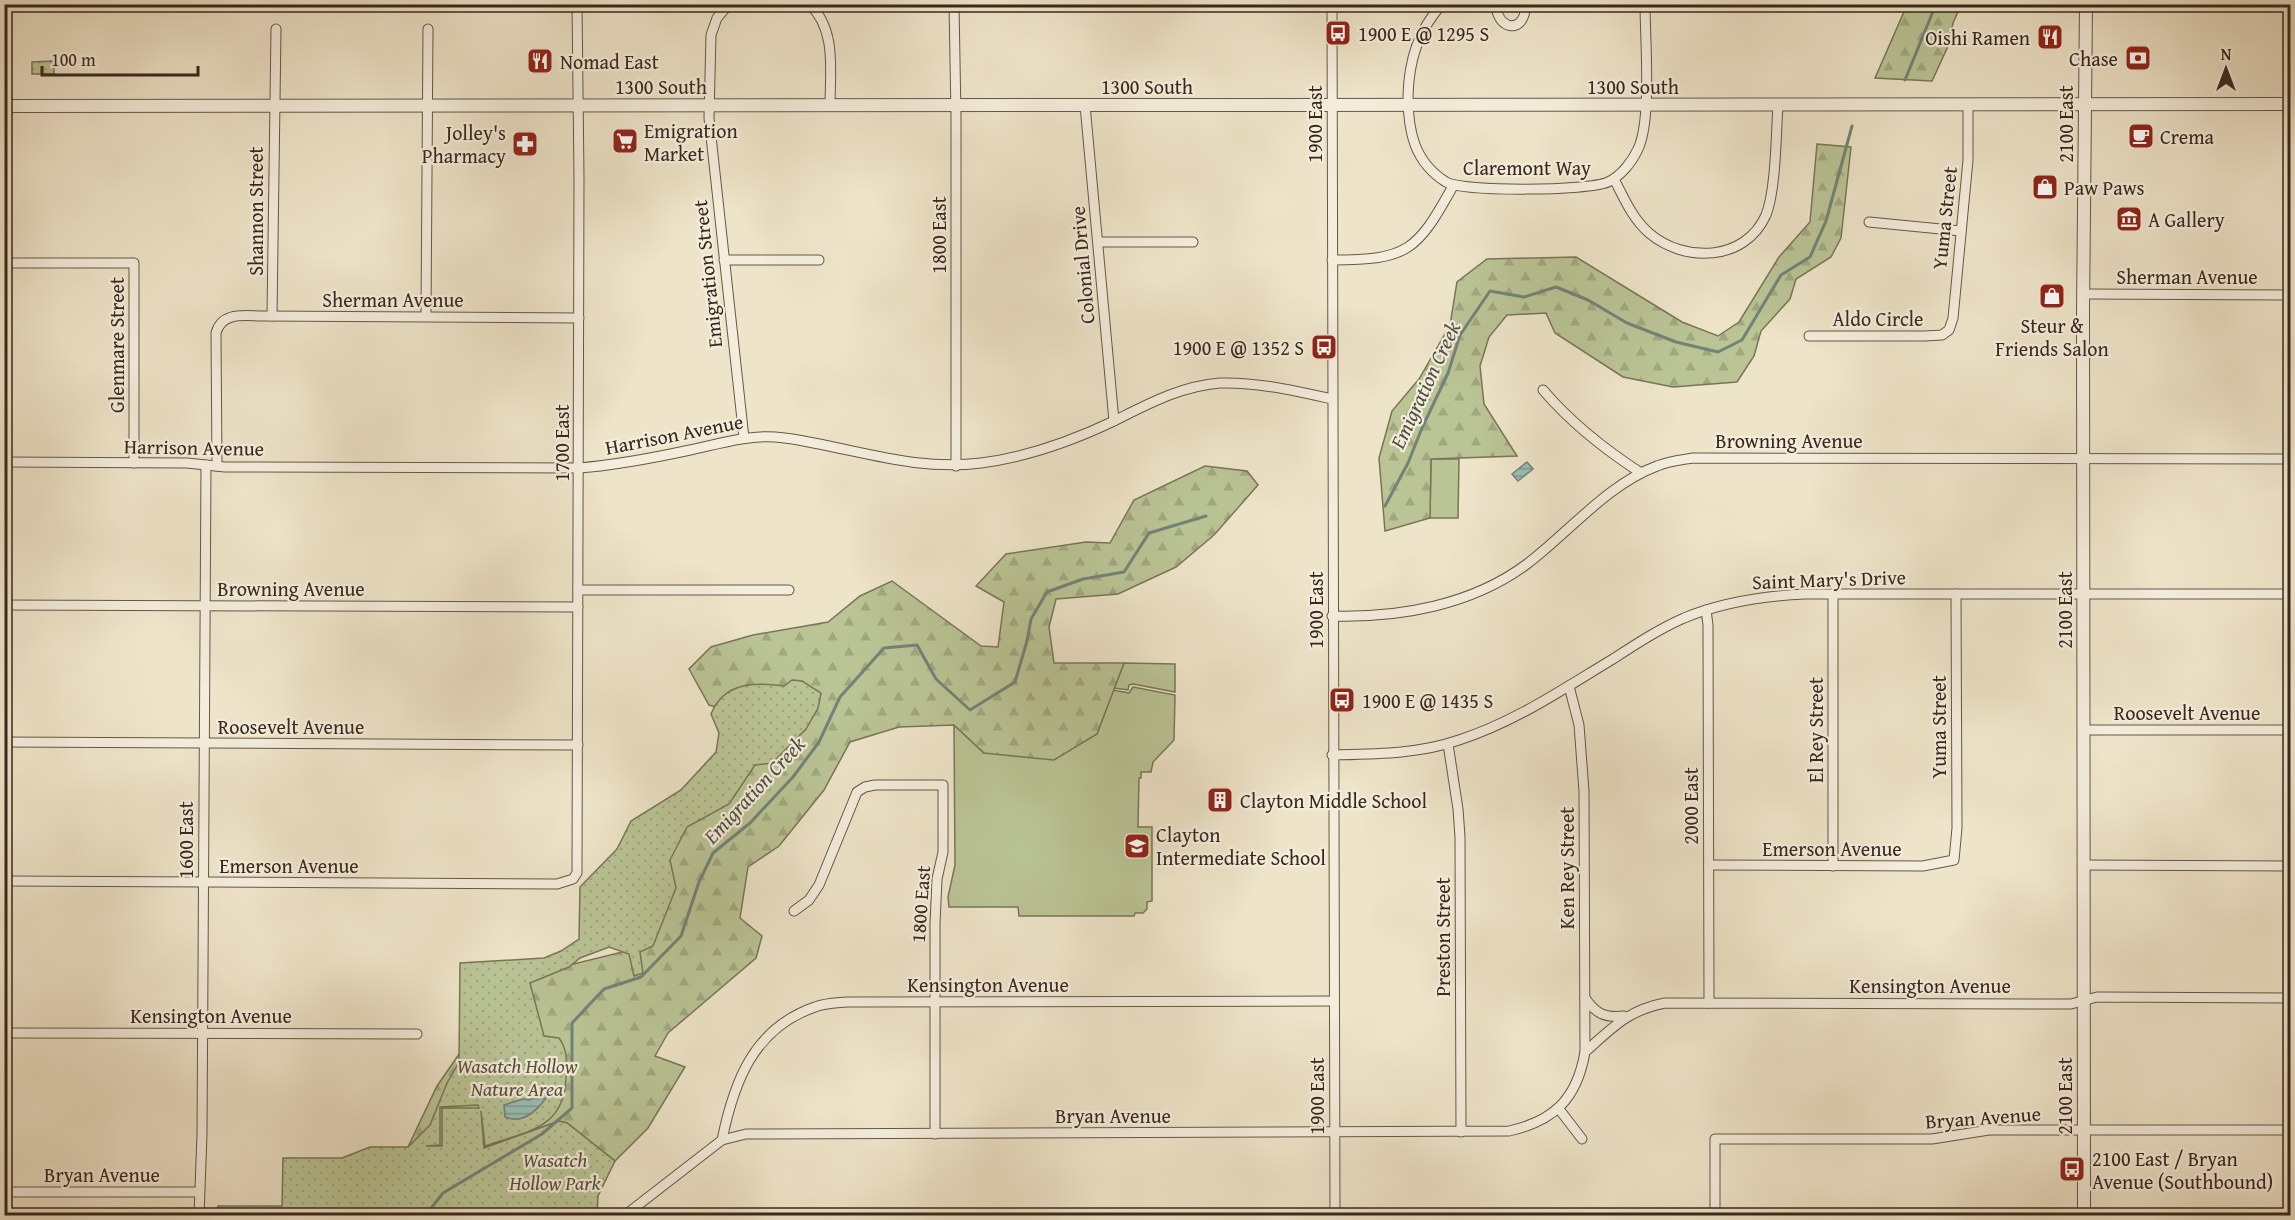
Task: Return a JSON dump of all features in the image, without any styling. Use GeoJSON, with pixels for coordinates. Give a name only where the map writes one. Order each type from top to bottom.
{"type":"FeatureCollection","features":[{"type":"Feature","properties":{"kind":"street","name":"1700 East"},"geometry":{"type":"LineString","coordinates":[[573,879],[578,867],[579,318],[576,4]]}},
{"type":"Feature","properties":{"kind":"street","name":"Emigration Street"},"geometry":{"type":"LineString","coordinates":[[729,4],[717,18],[711,35],[710,130],[744,438]]}},
{"type":"Feature","properties":{"kind":"street"},"geometry":{"type":"LineString","coordinates":[[809,4],[821,17],[827,29],[830,105]]}},
{"type":"Feature","properties":{"kind":"street","name":"1800 East"},"geometry":{"type":"LineString","coordinates":[[954,4],[956,466]]}},
{"type":"Feature","properties":{"kind":"street","name":"1900 East"},"geometry":{"type":"LineString","coordinates":[[1332,4],[1332,755],[1335,1215]]}},
{"type":"Feature","properties":{"kind":"street","name":"Claremont Way"},"geometry":{"type":"LineString","coordinates":[[1442,4],[1428,23],[1416,46],[1409,77],[1408,105],[1410,135],[1418,153],[1430,170],[1453,186],[1477,188],[1598,186],[1614,179],[1633,159],[1641,141],[1645,105]]}},
{"type":"Feature","properties":{"kind":"street"},"geometry":{"type":"LineString","coordinates":[[1494,4],[1502,21],[1510,25],[1518,24],[1524,18],[1526,10],[1524,4]]}},
{"type":"Feature","properties":{"kind":"street"},"geometry":{"type":"LineString","coordinates":[[1645,4],[1645,105]]}},
{"type":"Feature","properties":{"kind":"street","name":"2100 East"},"geometry":{"type":"LineString","coordinates":[[2084,1215],[2083,459],[2086,4]]}},
{"type":"Feature","properties":{"kind":"street","name":"Shannon Street"},"geometry":{"type":"LineString","coordinates":[[272,316],[276,29]]}},
{"type":"Feature","properties":{"kind":"street"},"geometry":{"type":"LineString","coordinates":[[426,316],[428,29]]}},
{"type":"Feature","properties":{"kind":"street","name":"1300 South"},"geometry":{"type":"LineString","coordinates":[[4,106],[2290,104]]}},
{"type":"Feature","properties":{"kind":"street","name":"Colonial Drive"},"geometry":{"type":"LineString","coordinates":[[1085,105],[1114,421]]}},
{"type":"Feature","properties":{"kind":"street"},"geometry":{"type":"LineString","coordinates":[[1614,179],[1638,221],[1657,239],[1676,249],[1697,254],[1720,253],[1731,249],[1742,244],[1755,231],[1769,206],[1778,105]]}},
{"type":"Feature","properties":{"kind":"street","name":"Yuma Street"},"geometry":{"type":"LineString","coordinates":[[1946,332],[1953,318],[1968,160],[1968,105]]}},
{"type":"Feature","properties":{"kind":"street"},"geometry":{"type":"LineString","coordinates":[[1332,260],[1377,259],[1410,246],[1427,230],[1453,186]]}},
{"type":"Feature","properties":{"kind":"street"},"geometry":{"type":"LineString","coordinates":[[1869,222],[1961,231]]}},
{"type":"Feature","properties":{"kind":"street"},"geometry":{"type":"LineString","coordinates":[[1098,242],[1193,242]]}},
{"type":"Feature","properties":{"kind":"street"},"geometry":{"type":"LineString","coordinates":[[724,260],[819,260]]}},
{"type":"Feature","properties":{"kind":"street","name":"Glenmare Street"},"geometry":{"type":"LineString","coordinates":[[4,263],[134,263],[134,463]]}},
{"type":"Feature","properties":{"kind":"street","name":"Sherman Avenue"},"geometry":{"type":"LineString","coordinates":[[2084,294],[2290,295]]}},
{"type":"Feature","properties":{"kind":"street","name":"Sherman Avenue"},"geometry":{"type":"LineString","coordinates":[[217,466],[216,333],[222,321],[228,318],[272,316],[579,318]]}},
{"type":"Feature","properties":{"kind":"street","name":"Aldo Circle"},"geometry":{"type":"LineString","coordinates":[[1809,336],[1925,336],[1946,332]]}},
{"type":"Feature","properties":{"kind":"street","name":"Harrison Avenue"},"geometry":{"type":"LineString","coordinates":[[4,462],[579,468],[634,462],[744,438],[778,437],[919,464],[956,466],[1008,459],[1042,450],[1114,421],[1157,399],[1194,387],[1250,384],[1332,399]]}},
{"type":"Feature","properties":{"kind":"street"},"geometry":{"type":"LineString","coordinates":[[1543,390],[1589,437],[1641,473]]}},
{"type":"Feature","properties":{"kind":"street","name":"Browning Avenue"},"geometry":{"type":"LineString","coordinates":[[1332,616],[1390,614],[1414,610],[1438,605],[1481,590],[1526,565],[1621,486],[1641,473],[1658,465],[1693,458],[2290,459]]}},
{"type":"Feature","properties":{"kind":"street","name":"1600 East"},"geometry":{"type":"LineString","coordinates":[[199,1215],[202,1134],[206,465]]}},
{"type":"Feature","properties":{"kind":"street"},"geometry":{"type":"LineString","coordinates":[[578,590],[789,590]]}},
{"type":"Feature","properties":{"kind":"street","name":"Saint Mary's Drive"},"geometry":{"type":"LineString","coordinates":[[1332,755],[1392,753],[1448,744],[1507,721],[1663,628],[1706,610],[1755,598],[1797,594],[2290,594]]}},
{"type":"Feature","properties":{"kind":"street","name":"El Rey Street"},"geometry":{"type":"LineString","coordinates":[[1833,594],[1833,866]]}},
{"type":"Feature","properties":{"kind":"street","name":"Yuma Street"},"geometry":{"type":"LineString","coordinates":[[1954,860],[1956,594]]}},
{"type":"Feature","properties":{"kind":"street","name":"Browning Avenue"},"geometry":{"type":"LineString","coordinates":[[4,605],[578,607]]}},
{"type":"Feature","properties":{"kind":"street","name":"2000 East"},"geometry":{"type":"LineString","coordinates":[[1706,610],[1708,625],[1708,1003]]}},
{"type":"Feature","properties":{"kind":"street","name":"Ken Rey Street"},"geometry":{"type":"LineString","coordinates":[[1569,686],[1577,710],[1583,758],[1585,1052]]}},
{"type":"Feature","properties":{"kind":"street","name":"Roosevelt Avenue"},"geometry":{"type":"LineString","coordinates":[[2083,730],[2290,730]]}},
{"type":"Feature","properties":{"kind":"street","name":"Roosevelt Avenue"},"geometry":{"type":"LineString","coordinates":[[4,742],[578,745]]}},
{"type":"Feature","properties":{"kind":"street","name":"Preston Street"},"geometry":{"type":"LineString","coordinates":[[1448,744],[1460,837],[1461,1132]]}},
{"type":"Feature","properties":{"kind":"street","name":"1800 East"},"geometry":{"type":"LineString","coordinates":[[794,911],[809,900],[819,885],[857,792],[875,785],[943,785],[943,852],[936,890],[936,1134]]}},
{"type":"Feature","properties":{"kind":"street","name":"Emerson Avenue"},"geometry":{"type":"LineString","coordinates":[[1708,865],[1923,866],[1954,860]]}},
{"type":"Feature","properties":{"kind":"street"},"geometry":{"type":"LineString","coordinates":[[2083,865],[2290,866]]}},
{"type":"Feature","properties":{"kind":"street","name":"Emerson Avenue"},"geometry":{"type":"LineString","coordinates":[[4,881],[557,884],[573,879]]}},
{"type":"Feature","properties":{"kind":"street","name":"Kensington Avenue"},"geometry":{"type":"LineString","coordinates":[[1585,1052],[1627,1016],[1665,1003],[2071,1004],[2097,997],[2290,998]]}},
{"type":"Feature","properties":{"kind":"street"},"geometry":{"type":"LineString","coordinates":[[1585,998],[1601,1016],[1611,1018],[1627,1016]]}},
{"type":"Feature","properties":{"kind":"street","name":"Kensington Avenue"},"geometry":{"type":"LineString","coordinates":[[722,1140],[742,1071],[751,1056],[763,1040],[794,1016],[817,1006],[847,1002],[1333,1001]]}},
{"type":"Feature","properties":{"kind":"street","name":"Kensington Avenue"},"geometry":{"type":"LineString","coordinates":[[4,1033],[417,1034]]}},
{"type":"Feature","properties":{"kind":"street","name":"Bryan Avenue"},"geometry":{"type":"LineString","coordinates":[[624,1215],[722,1140],[746,1134],[1509,1131],[1546,1119],[1559,1109],[1577,1082],[1585,1052]]}},
{"type":"Feature","properties":{"kind":"street"},"geometry":{"type":"LineString","coordinates":[[1559,1109],[1582,1139]]}},
{"type":"Feature","properties":{"kind":"street","name":"Bryan Avenue"},"geometry":{"type":"LineString","coordinates":[[1714,1215],[1714,1139],[1932,1139],[1989,1130],[2290,1130]]}},
{"type":"Feature","properties":{"kind":"street","name":"Bryan Avenue"},"geometry":{"type":"LineString","coordinates":[[4,1192],[200,1192]]}},
{"type":"Feature","properties":{"kind":"green space"},"geometry":{"type":"Polygon","coordinates":[[[1907,5],[1961,5],[1953,23],[1949,44],[1932,81],[1875,78],[1907,5]]]}},
{"type":"Feature","properties":{"kind":"green space"},"geometry":{"type":"Polygon","coordinates":[[[54,61],[54,74],[32,74],[32,62],[54,61]]]}},
{"type":"Feature","properties":{"kind":"green space"},"geometry":{"type":"Polygon","coordinates":[[[1817,144],[1851,147],[1841,238],[1831,257],[1796,279],[1790,299],[1761,331],[1754,356],[1737,382],[1673,387],[1623,377],[1555,333],[1546,313],[1507,315],[1489,337],[1480,366],[1484,404],[1517,456],[1431,459],[1430,518],[1385,531],[1379,458],[1392,411],[1419,379],[1450,325],[1457,282],[1487,259],[1576,257],[1682,322],[1718,336],[1739,322],[1779,257],[1810,222],[1817,144]]]}},
{"type":"Feature","properties":{"kind":"green space"},"geometry":{"type":"Polygon","coordinates":[[[1431,459],[1459,459],[1458,518],[1430,518],[1431,459]]]}},
{"type":"Feature","properties":{"kind":"green space","name":"Wasatch Hollow Nature Area"},"geometry":{"type":"Polygon","coordinates":[[[1205,466],[1247,471],[1258,485],[1214,535],[1176,567],[1118,594],[1056,599],[1049,627],[1054,663],[1124,663],[1097,734],[1054,760],[984,753],[954,725],[899,727],[850,742],[824,790],[779,846],[748,867],[740,918],[762,936],[756,958],[668,1033],[655,1056],[685,1067],[648,1128],[615,1161],[567,1123],[559,1121],[484,1148],[480,1109],[442,1147],[408,1147],[437,1086],[473,1034],[533,974],[651,945],[668,857],[683,824],[700,809],[729,711],[709,705],[689,669],[711,647],[753,635],[828,622],[860,596],[892,581],[981,646],[998,647],[1004,602],[976,586],[1006,554],[1086,542],[1110,543],[1134,500],[1205,466]]]}},
{"type":"Feature","properties":{"kind":"green space"},"geometry":{"type":"Polygon","coordinates":[[[1124,663],[1175,664],[1175,692],[1133,684],[1129,685],[1128,690],[1114,688],[1124,663]]]}},
{"type":"Feature","properties":{"kind":"green space"},"geometry":{"type":"Polygon","coordinates":[[[792,680],[802,681],[821,693],[818,708],[806,729],[772,763],[755,765],[729,804],[687,827],[670,860],[676,888],[653,946],[640,952],[643,973],[634,976],[629,954],[609,947],[580,958],[569,967],[530,983],[544,1036],[559,1038],[565,1052],[567,1062],[564,1095],[558,1108],[540,1126],[485,1146],[481,1111],[484,1148],[559,1121],[567,1123],[615,1161],[598,1196],[597,1215],[218,1216],[218,1206],[282,1206],[283,1158],[342,1158],[370,1147],[408,1147],[430,1125],[447,1083],[459,1062],[460,963],[544,958],[561,951],[579,939],[580,887],[617,849],[631,821],[681,790],[716,752],[719,733],[711,714],[717,703],[732,690],[741,686],[762,684],[784,686],[792,680]],[[478,1105],[440,1107],[440,1145],[426,1146],[442,1146],[442,1108],[479,1108],[478,1105]]]}},
{"type":"Feature","properties":{"kind":"green space"},"geometry":{"type":"Polygon","coordinates":[[[1133,687],[1175,695],[1174,740],[1153,762],[1151,772],[1141,772],[1141,778],[1139,778],[1138,827],[1152,827],[1152,901],[1147,902],[1147,909],[1143,913],[1135,913],[1134,916],[1019,916],[1018,907],[949,907],[948,897],[955,865],[954,725],[984,753],[1097,734],[1113,690],[1129,693],[1133,687]]]}},
{"type":"Feature","properties":{"kind":"water"},"geometry":{"type":"Polygon","coordinates":[[[1527,462],[1533,469],[1518,481],[1512,474],[1527,462]]]}},
{"type":"Feature","properties":{"kind":"water"},"geometry":{"type":"Polygon","coordinates":[[[543,1090],[547,1091],[548,1095],[530,1115],[518,1119],[505,1117],[504,1105],[523,1099],[530,1100],[543,1090]]]}},
{"type":"Feature","properties":{"kind":"waterway","name":"Emigration Creek"},"geometry":{"type":"LineString","coordinates":[[1905,80],[1936,4]]}},
{"type":"Feature","properties":{"kind":"waterway","name":"Emigration Creek"},"geometry":{"type":"LineString","coordinates":[[1385,506],[1408,463],[1448,373],[1460,335],[1490,291],[1524,297],[1556,287],[1588,300],[1627,323],[1676,342],[1718,352],[1742,340],[1781,275],[1810,257],[1826,221],[1852,126]]}},
{"type":"Feature","properties":{"kind":"waterway","name":"Emigration Creek"},"geometry":{"type":"LineString","coordinates":[[425,1216],[443,1193],[542,1134],[572,1108],[572,1023],[604,989],[641,977],[681,936],[699,882],[713,853],[750,823],[793,777],[819,742],[840,697],[884,648],[917,645],[936,679],[970,710],[1015,682],[1031,619],[1047,592],[1083,579],[1124,572],[1149,533],[1206,516]]}},
{"type":"Feature","properties":{"kind":"place","name":"1900 E @ 1295 S"},"geometry":{"type":"Point","coordinates":[1338,33]}},
{"type":"Feature","properties":{"kind":"place","name":"Oishi Ramen"},"geometry":{"type":"Point","coordinates":[2050,37]}},
{"type":"Feature","properties":{"kind":"place","name":"Chase"},"geometry":{"type":"Point","coordinates":[2138,58]}},
{"type":"Feature","properties":{"kind":"place","name":"Nomad East"},"geometry":{"type":"Point","coordinates":[540,61]}},
{"type":"Feature","properties":{"kind":"place","name":"Crema"},"geometry":{"type":"Point","coordinates":[2141,136]}},
{"type":"Feature","properties":{"kind":"place","name":"Emigration Market"},"geometry":{"type":"Point","coordinates":[625,141]}},
{"type":"Feature","properties":{"kind":"place","name":"Jolley's Pharmacy"},"geometry":{"type":"Point","coordinates":[525,144]}},
{"type":"Feature","properties":{"kind":"place","name":"Paw Paws"},"geometry":{"type":"Point","coordinates":[2045,187]}},
{"type":"Feature","properties":{"kind":"place","name":"A Gallery"},"geometry":{"type":"Point","coordinates":[2129,219]}},
{"type":"Feature","properties":{"kind":"place","name":"Steur & Friends Salon"},"geometry":{"type":"Point","coordinates":[2052,296]}},
{"type":"Feature","properties":{"kind":"place","name":"1900 E @ 1352 S"},"geometry":{"type":"Point","coordinates":[1324,347]}},
{"type":"Feature","properties":{"kind":"place","name":"1900 E @ 1435 S"},"geometry":{"type":"Point","coordinates":[1342,700]}},
{"type":"Feature","properties":{"kind":"place","name":"Clayton Middle School"},"geometry":{"type":"Point","coordinates":[1220,800]}},
{"type":"Feature","properties":{"kind":"place","name":"Clayton Intermediate School"},"geometry":{"type":"Point","coordinates":[1137,846]}},
{"type":"Feature","properties":{"kind":"place","name":"2100 East / Bryan Avenue (Southbound)"},"geometry":{"type":"Point","coordinates":[2072,1169]}},
{"type":"Feature","properties":{"kind":"park label","name":"Wasatch Hollow Park"},"geometry":{"type":"Point","coordinates":[555,1170]}}]}
